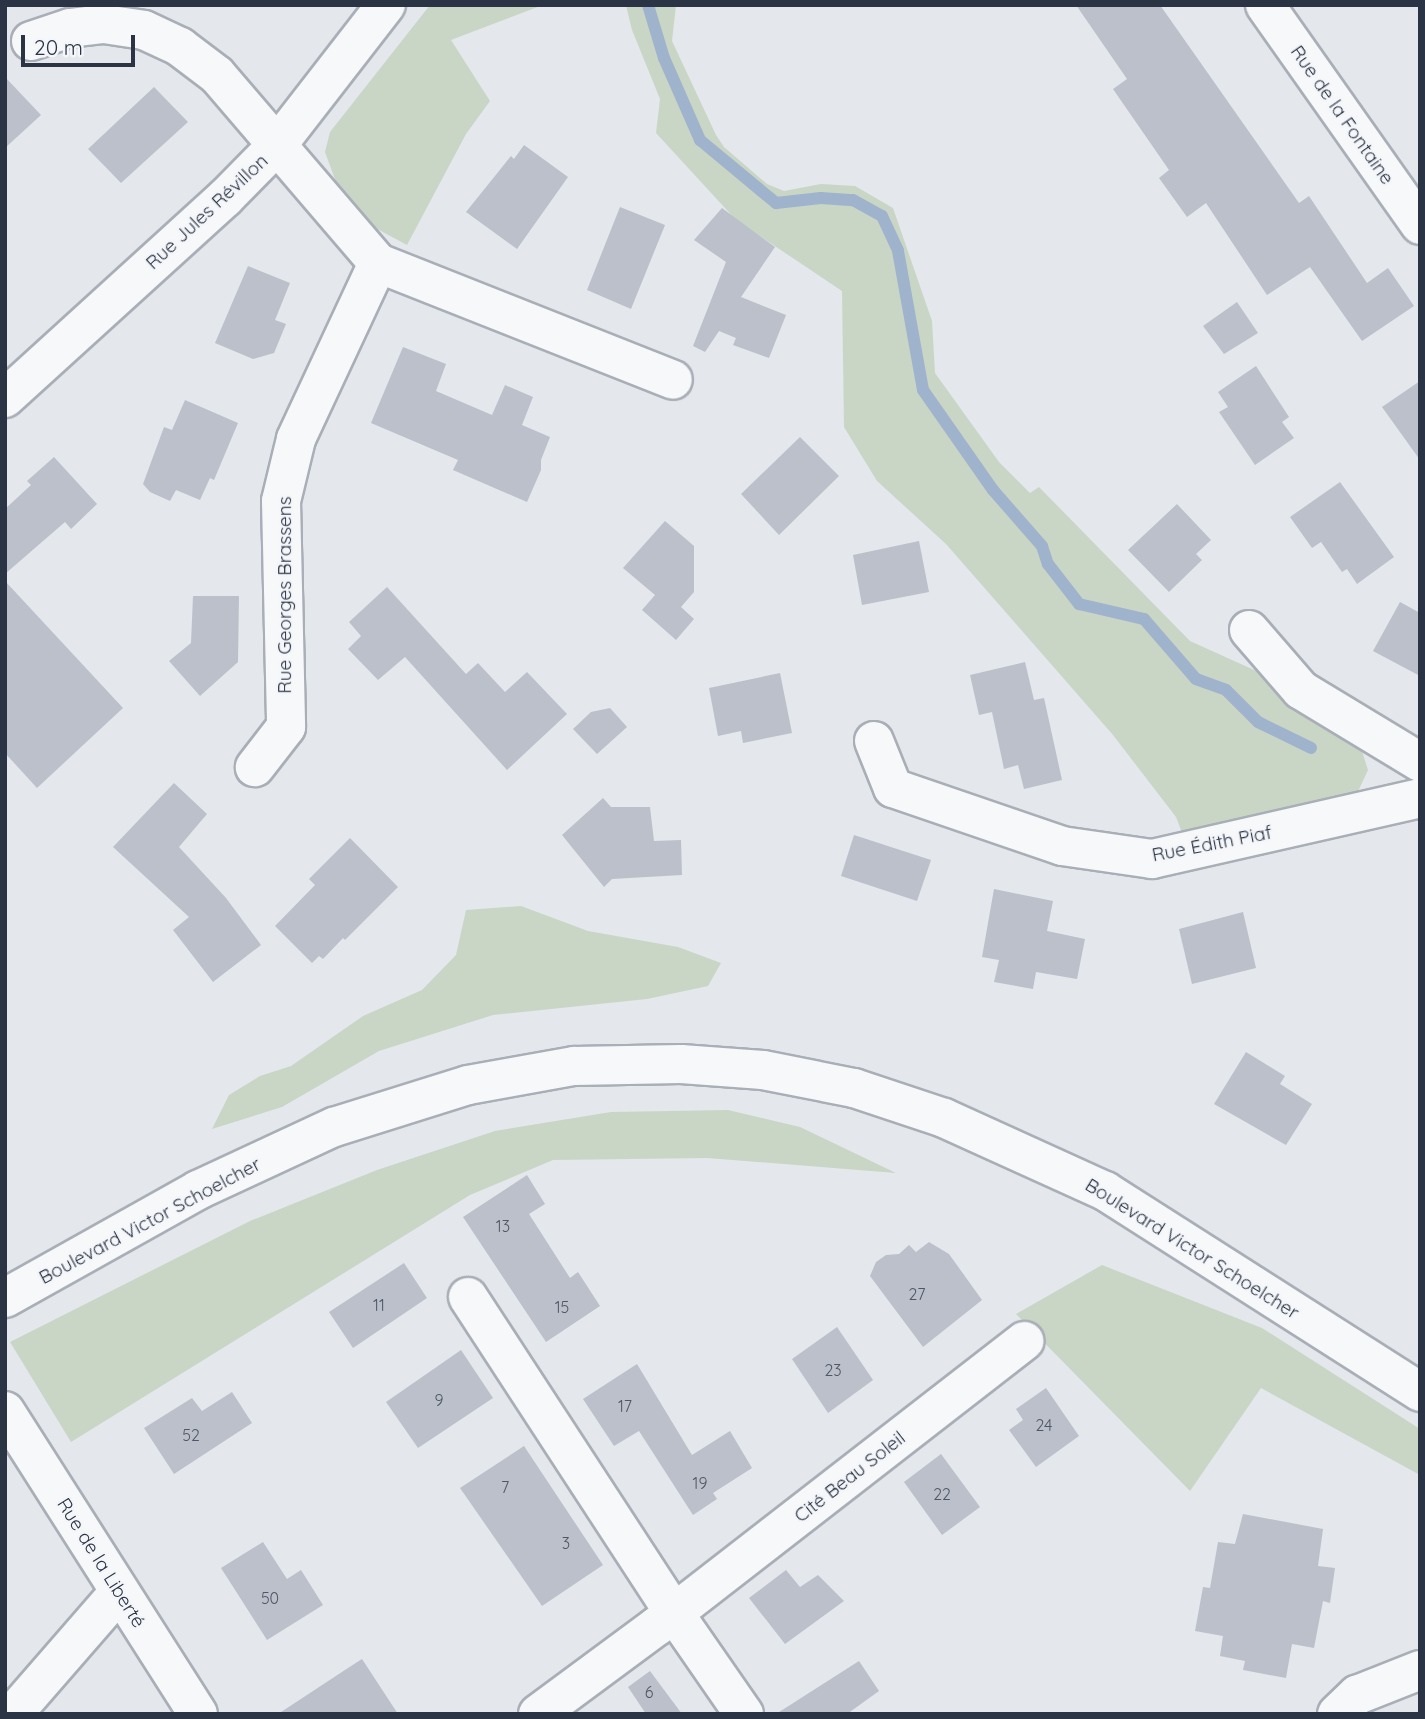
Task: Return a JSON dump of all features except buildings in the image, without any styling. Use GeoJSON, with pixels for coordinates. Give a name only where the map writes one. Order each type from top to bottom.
{"type":"FeatureCollection","features":[{"type":"Feature","properties":{"kind":"street","name":"Rue Jules Révillon"},"geometry":{"type":"LineString","coordinates":[[5,398],[225,198],[278,144],[386,5]]}},
{"type":"Feature","properties":{"kind":"street","name":"Rue de la Fontaine"},"geometry":{"type":"LineString","coordinates":[[1265,5],[1420,225]]}},
{"type":"Feature","properties":{"kind":"street"},"geometry":{"type":"LineString","coordinates":[[31,41],[71,27],[104,24],[144,30],[180,47],[217,75],[378,263],[673,380]]}},
{"type":"Feature","properties":{"kind":"street","name":"Rue Georges Brassens"},"geometry":{"type":"LineString","coordinates":[[255,767],[286,727],[281,501],[296,439],[378,263]]}},
{"type":"Feature","properties":{"kind":"street"},"geometry":{"type":"LineString","coordinates":[[1249,630],[1301,690],[1420,762]]}},
{"type":"Feature","properties":{"kind":"street","name":"Rue Édith Piaf"},"geometry":{"type":"LineString","coordinates":[[874,741],[893,788],[1062,846],[1152,859],[1420,798]]}},
{"type":"Feature","properties":{"kind":"street","name":"Boulevard Victor Schoelcher"},"geometry":{"type":"LineString","coordinates":[[5,1298],[198,1191],[334,1127],[468,1085],[574,1066],[681,1064],[763,1070],[854,1088],[944,1118],[1105,1191],[1420,1392]]}},
{"type":"Feature","properties":{"kind":"street"},"geometry":{"type":"LineString","coordinates":[[468,1297],[674,1614],[744,1714]]}},
{"type":"Feature","properties":{"kind":"street","name":"Cité Beau Soleil"},"geometry":{"type":"LineString","coordinates":[[538,1714],[674,1614],[1026,1341]]}},
{"type":"Feature","properties":{"kind":"street","name":"Rue de la Liberté"},"geometry":{"type":"LineString","coordinates":[[8,1422],[198,1714]]}},
{"type":"Feature","properties":{"kind":"street"},"geometry":{"type":"LineString","coordinates":[[13,1714],[119,1592]]}},
{"type":"Feature","properties":{"kind":"street"},"geometry":{"type":"LineString","coordinates":[[1337,1714],[1357,1695],[1420,1670]]}},
{"type":"Feature","properties":{"kind":"green space"},"geometry":{"type":"Polygon","coordinates":[[[430,5],[543,5],[451,40],[490,101],[466,134],[407,245],[368,224],[340,193],[325,152],[330,132],[430,5]]]}},
{"type":"Feature","properties":{"kind":"green space"},"geometry":{"type":"Polygon","coordinates":[[[626,5],[676,5],[672,41],[716,135],[724,147],[767,184],[784,191],[821,184],[855,186],[893,208],[932,321],[935,373],[999,462],[1030,493],[1039,487],[1190,641],[1263,674],[1359,742],[1368,770],[1355,798],[1184,838],[1176,817],[1113,735],[946,544],[877,481],[844,427],[842,291],[736,220],[656,133],[660,99],[632,30],[626,5]]]}},
{"type":"Feature","properties":{"kind":"green space"},"geometry":{"type":"Polygon","coordinates":[[[521,906],[588,931],[678,947],[721,963],[708,986],[647,999],[493,1015],[379,1051],[282,1107],[212,1129],[229,1095],[260,1076],[291,1066],[363,1016],[422,990],[456,955],[466,910],[521,906]]]}},
{"type":"Feature","properties":{"kind":"green space"},"geometry":{"type":"Polygon","coordinates":[[[728,1110],[800,1127],[896,1173],[707,1158],[553,1160],[470,1195],[71,1442],[10,1342],[250,1221],[377,1170],[495,1131],[611,1112],[728,1110]]]}},
{"type":"Feature","properties":{"kind":"green space"},"geometry":{"type":"Polygon","coordinates":[[[1102,1265],[1262,1328],[1420,1429],[1420,1475],[1261,1388],[1190,1491],[1016,1314],[1102,1265]]]}},
{"type":"Feature","properties":{"kind":"waterway"},"geometry":{"type":"LineString","coordinates":[[648,5],[664,58],[700,140],[776,203],[821,198],[853,200],[882,216],[898,251],[923,390],[993,490],[1042,546],[1048,564],[1079,604],[1144,619],[1196,679],[1226,690],[1258,722],[1311,748]]}}]}
